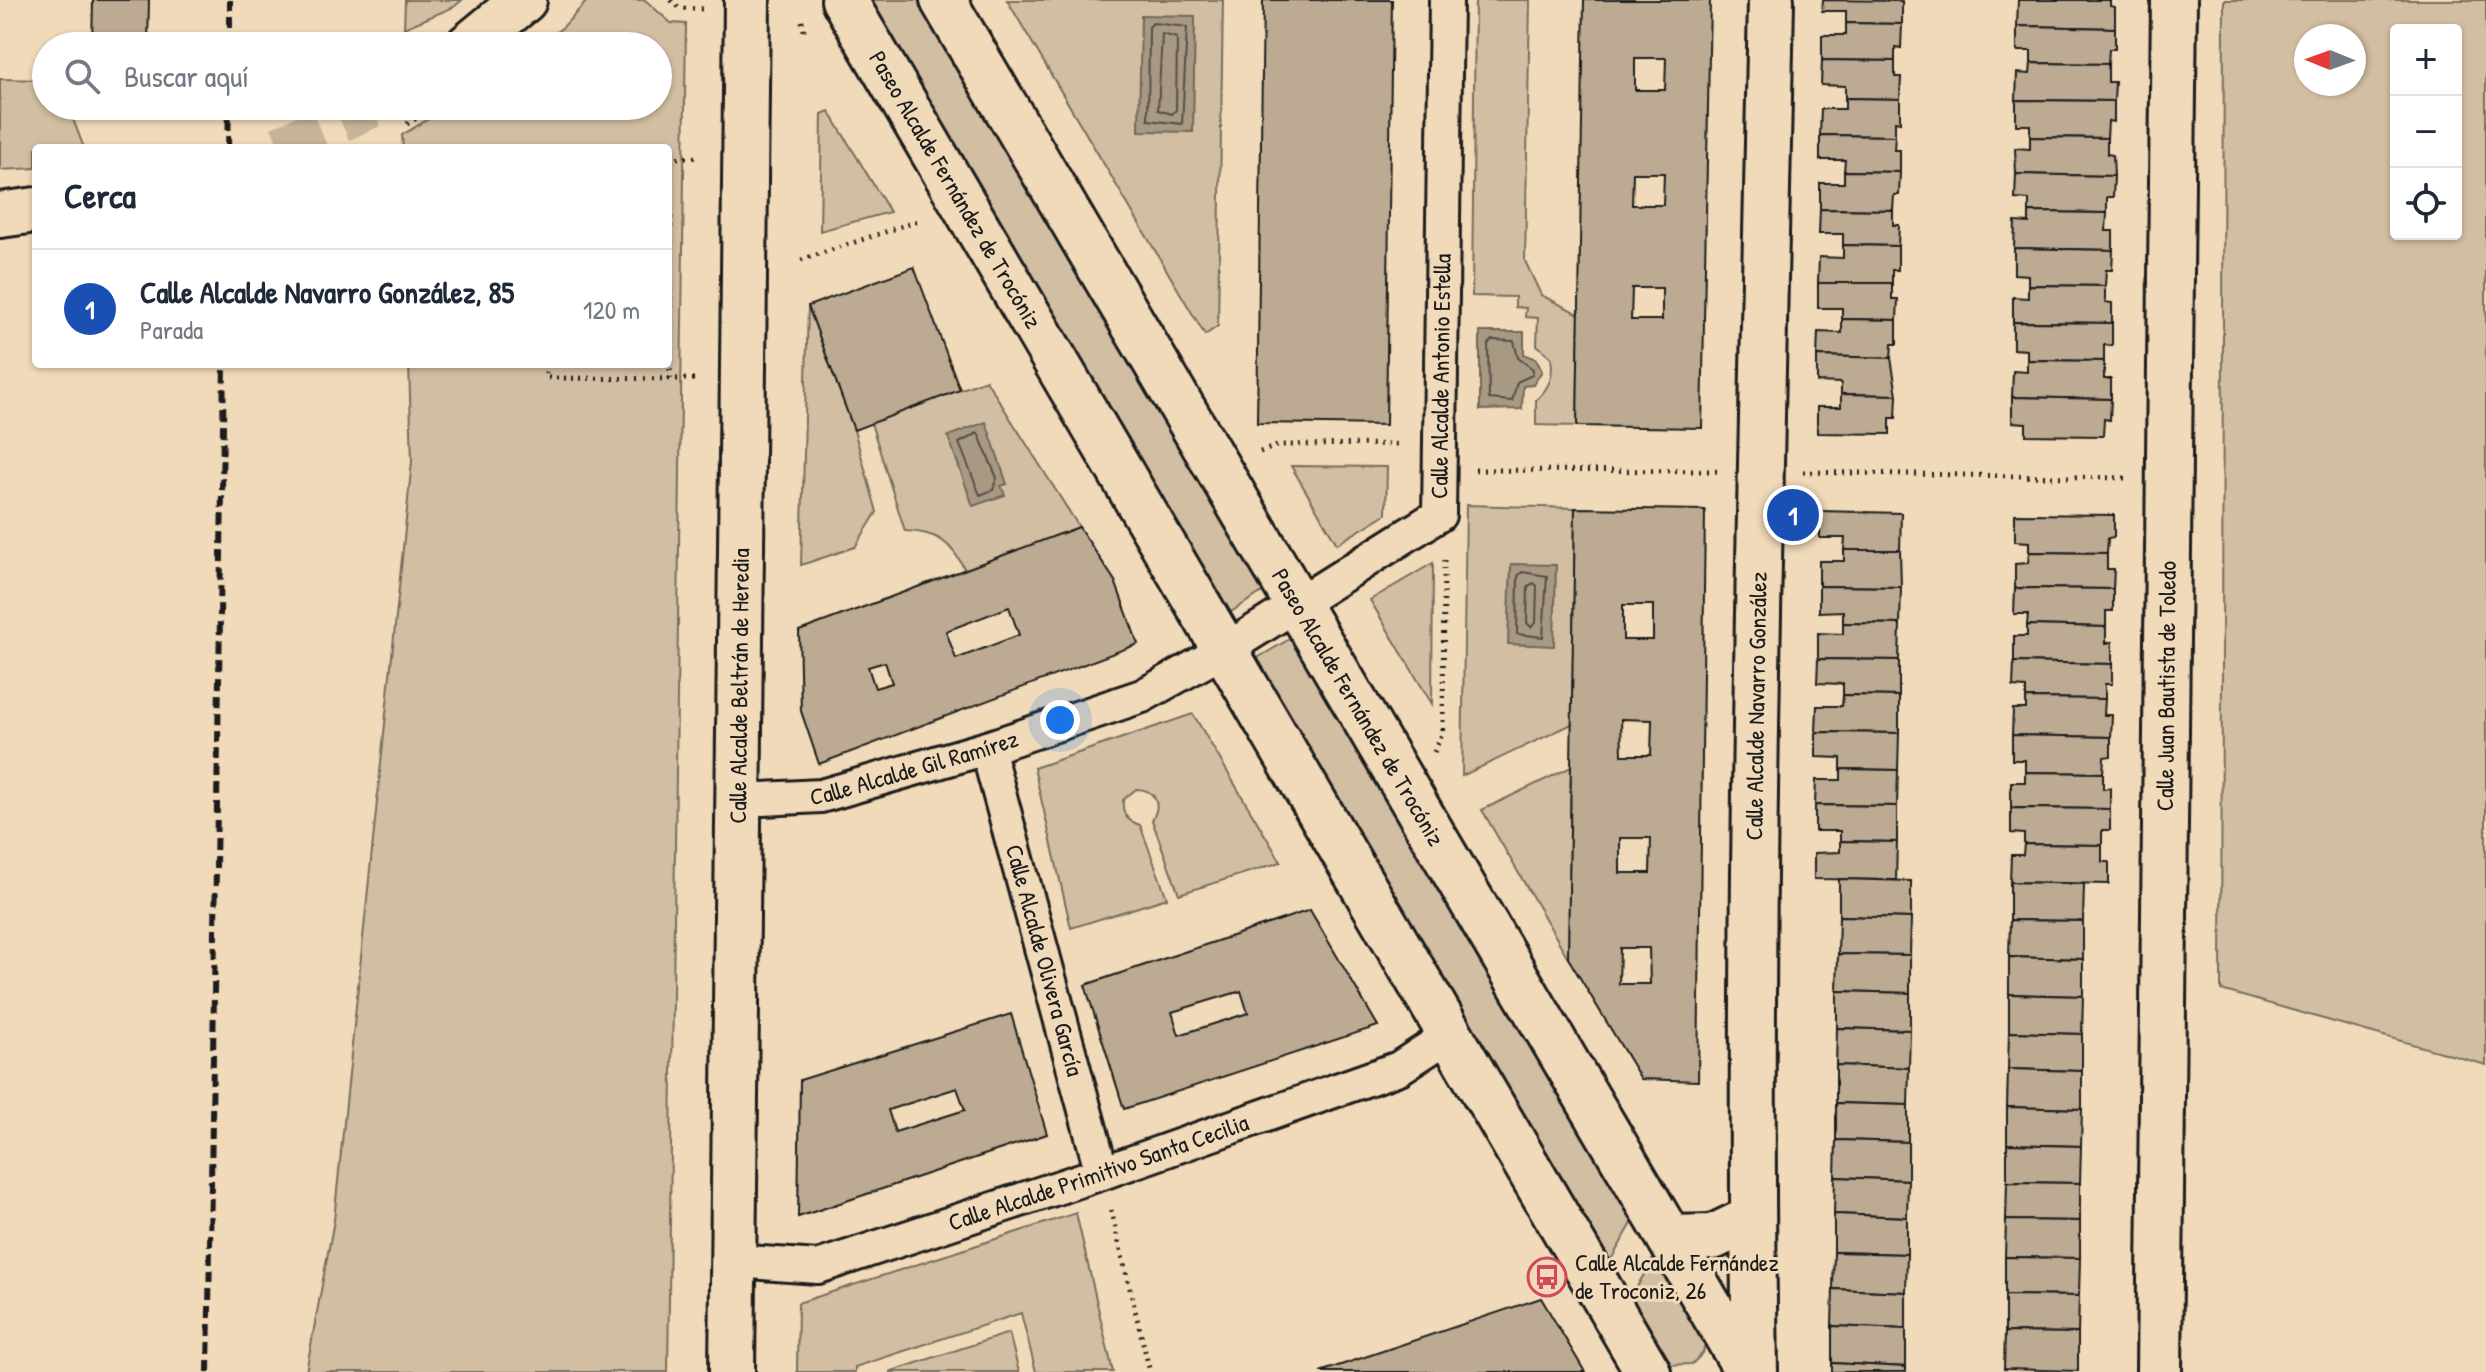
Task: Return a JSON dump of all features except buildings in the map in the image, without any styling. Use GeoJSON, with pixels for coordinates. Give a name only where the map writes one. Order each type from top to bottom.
{"type":"FeatureCollection","features":[{"type":"Feature","properties":{"kind":"street"},"geometry":{"type":"LineString","coordinates":[[485,32],[524,0]]}},
{"type":"Feature","properties":{"kind":"street","name":"Calle Alcalde Beltrán de Heredia"},"geometry":{"type":"LineString","coordinates":[[732,1372],[747,0]]}},
{"type":"Feature","properties":{"kind":"street","name":"Paseo Alcalde Fernández de Trocóniz"},"geometry":{"type":"LineString","coordinates":[[844,0],[1648,1372]]}},
{"type":"Feature","properties":{"kind":"street","name":"Paseo Alcalde Fernández de Trocóniz"},"geometry":{"type":"LineString","coordinates":[[943,0],[1748,1372]]}},
{"type":"Feature","properties":{"kind":"street","name":"Calle Alcalde Antonio Estella"},"geometry":{"type":"LineString","coordinates":[[1439,515],[1446,0]]}},
{"type":"Feature","properties":{"kind":"street","name":"Calle Alcalde Navarro González"},"geometry":{"type":"LineString","coordinates":[[1755,1372],[1753,1218],[1760,515],[1771,0]]}},
{"type":"Feature","properties":{"kind":"street","name":"Calle Juan Bautista de Toledo"},"geometry":{"type":"LineString","coordinates":[[2159,1372],[2174,0]]}},
{"type":"Feature","properties":{"kind":"street"},"geometry":{"type":"LineString","coordinates":[[0,215],[32,211]]}},
{"type":"Feature","properties":{"kind":"street","name":"Calle Alcalde Gil Ramírez"},"geometry":{"type":"LineString","coordinates":[[762,799],[821,796],[987,748],[1142,696],[1223,651],[1439,515]]}},
{"type":"Feature","properties":{"kind":"street","name":"Calle Alcalde Olivera García"},"geometry":{"type":"LineString","coordinates":[[987,748],[1102,1173]]}},
{"type":"Feature","properties":{"kind":"street","name":"Calle Alcalde Primitivo Santa Cecilia"},"geometry":{"type":"LineString","coordinates":[[734,1261],[818,1267],[1102,1173],[1399,1068],[1451,1034]]}},
{"type":"Feature","properties":{"kind":"street"},"geometry":{"type":"LineString","coordinates":[[1670,1238],[1713,1237],[1753,1218]]}},
{"type":"Feature","properties":{"kind":"path"},"geometry":{"type":"LineString","coordinates":[[407,124],[413,120]]}},
{"type":"Feature","properties":{"kind":"path"},"geometry":{"type":"LineString","coordinates":[[672,158],[700,157]]}},
{"type":"Feature","properties":{"kind":"path"},"geometry":{"type":"LineString","coordinates":[[801,260],[918,221]]}},
{"type":"Feature","properties":{"kind":"path"},"geometry":{"type":"LineString","coordinates":[[546,368],[546,378],[696,379]]}},
{"type":"Feature","properties":{"kind":"path"},"geometry":{"type":"LineString","coordinates":[[670,368],[670,379]]}},
{"type":"Feature","properties":{"kind":"path"},"geometry":{"type":"LineString","coordinates":[[1258,453],[1280,445],[1442,444]]}},
{"type":"Feature","properties":{"kind":"path"},"geometry":{"type":"LineString","coordinates":[[1483,470],[1648,470]]}},
{"type":"Feature","properties":{"kind":"path"},"geometry":{"type":"LineString","coordinates":[[1870,472],[2075,477]]}},
{"type":"Feature","properties":{"kind":"path","name":"Calle Alcalde Antonio Estella"},"geometry":{"type":"LineString","coordinates":[[1434,752],[1443,732],[1445,561],[1439,515]]}},
{"type":"Feature","properties":{"kind":"path"},"geometry":{"type":"LineString","coordinates":[[1115,1226],[1150,1372]]}},
{"type":"Feature","properties":{"kind":"shaded area"},"geometry":{"type":"Polygon","coordinates":[[[405,0],[462,0],[454,7],[404,28],[405,0]]]}},
{"type":"Feature","properties":{"kind":"shaded area"},"geometry":{"type":"Polygon","coordinates":[[[588,0],[645,0],[671,23],[686,24],[668,1372],[306,1372],[334,1220],[412,461],[409,368],[672,368],[672,144],[403,144],[402,135],[427,120],[672,120],[672,32],[556,32],[588,0]]]}},
{"type":"Feature","properties":{"kind":"shaded area"},"geometry":{"type":"Polygon","coordinates":[[[860,0],[926,0],[1270,587],[1223,617],[860,0]]]}},
{"type":"Feature","properties":{"kind":"shaded area"},"geometry":{"type":"Polygon","coordinates":[[[1007,0],[1223,0],[1218,326],[1205,335],[1007,0]]]}},
{"type":"Feature","properties":{"kind":"shaded area"},"geometry":{"type":"Polygon","coordinates":[[[1475,0],[1530,0],[1525,261],[1541,295],[1579,314],[1577,426],[1536,425],[1536,400],[1548,386],[1552,370],[1551,357],[1537,345],[1538,318],[1525,317],[1526,308],[1515,307],[1515,297],[1472,296],[1475,0]]]}},
{"type":"Feature","properties":{"kind":"shaded area"},"geometry":{"type":"Polygon","coordinates":[[[2224,0],[2486,0],[2486,1065],[2221,990],[2224,0]]]}},
{"type":"Feature","properties":{"kind":"shaded area"},"geometry":{"type":"Polygon","coordinates":[[[0,79],[32,80],[32,120],[73,120],[82,144],[32,144],[32,168],[0,170],[0,79]]]}},
{"type":"Feature","properties":{"kind":"shaded area"},"geometry":{"type":"Polygon","coordinates":[[[829,111],[890,212],[820,231],[822,114],[829,111]]]}},
{"type":"Feature","properties":{"kind":"shaded area"},"geometry":{"type":"Polygon","coordinates":[[[808,306],[854,430],[877,512],[855,547],[801,565],[808,306]]]}},
{"type":"Feature","properties":{"kind":"shaded area"},"geometry":{"type":"Polygon","coordinates":[[[986,380],[1079,527],[965,570],[942,540],[905,531],[871,423],[986,380]]]}},
{"type":"Feature","properties":{"kind":"shaded area"},"geometry":{"type":"Polygon","coordinates":[[[1291,466],[1387,467],[1386,514],[1337,544],[1291,466]]]}},
{"type":"Feature","properties":{"kind":"shaded area"},"geometry":{"type":"Polygon","coordinates":[[[1466,505],[1575,508],[1572,724],[1462,776],[1466,505]]]}},
{"type":"Feature","properties":{"kind":"shaded area"},"geometry":{"type":"Polygon","coordinates":[[[1433,563],[1432,704],[1370,600],[1433,563]]]}},
{"type":"Feature","properties":{"kind":"shaded area"},"geometry":{"type":"Polygon","coordinates":[[[1298,634],[1638,1213],[1605,1270],[1249,663],[1298,634]]]}},
{"type":"Feature","properties":{"kind":"shaded area"},"geometry":{"type":"Polygon","coordinates":[[[1193,714],[1281,862],[1179,894],[1152,820],[1155,798],[1148,792],[1136,789],[1123,800],[1124,813],[1140,825],[1167,898],[1071,928],[1034,768],[1193,714]]]}},
{"type":"Feature","properties":{"kind":"shaded area"},"geometry":{"type":"Polygon","coordinates":[[[1571,767],[1568,958],[1482,810],[1571,767]]]}},
{"type":"Feature","properties":{"kind":"shaded area"},"geometry":{"type":"Polygon","coordinates":[[[1076,1213],[1113,1372],[1036,1372],[1021,1313],[855,1367],[855,1372],[797,1372],[798,1303],[1076,1213]]]}},
{"type":"Feature","properties":{"kind":"shaded area"},"geometry":{"type":"Polygon","coordinates":[[[1659,1248],[1706,1341],[1703,1353],[1692,1364],[1666,1365],[1626,1306],[1659,1248]]]}},
{"type":"Feature","properties":{"kind":"shaded area"},"geometry":{"type":"Polygon","coordinates":[[[1009,1333],[1019,1372],[889,1372],[1009,1333]]]}},
{"type":"Feature","properties":{"kind":"water"},"geometry":{"type":"Polygon","coordinates":[[[1141,15],[1195,16],[1193,132],[1139,131],[1141,15]]]}},
{"type":"Feature","properties":{"kind":"water"},"geometry":{"type":"Polygon","coordinates":[[[1480,332],[1524,332],[1524,354],[1536,359],[1542,371],[1533,385],[1523,386],[1522,409],[1480,410],[1480,332]]]}},
{"type":"Feature","properties":{"kind":"water"},"geometry":{"type":"Polygon","coordinates":[[[986,422],[1007,484],[1001,486],[1005,495],[973,506],[948,436],[986,422]]]}},
{"type":"Feature","properties":{"kind":"water"},"geometry":{"type":"Polygon","coordinates":[[[1511,564],[1556,565],[1554,646],[1508,644],[1511,564]]]}},
{"type":"Feature","properties":{"kind":"tunnel"},"geometry":{"type":"LineString","coordinates":[[289,144],[341,120]]}},
{"type":"Feature","properties":{"kind":"railway"},"geometry":{"type":"LineString","coordinates":[[230,0],[230,32]]}},
{"type":"Feature","properties":{"kind":"railway"},"geometry":{"type":"LineString","coordinates":[[228,144],[229,120]]}},
{"type":"Feature","properties":{"kind":"railway"},"geometry":{"type":"LineString","coordinates":[[208,1372],[224,368]]}},
{"type":"Feature","properties":{"kind":"place","name":"Calle Alcalde Navarro González, 85"},"geometry":{"type":"Point","coordinates":[1793,515]}},
{"type":"Feature","properties":{"kind":"place","name":"Calle Alcalde Fernández de Troconiz, 26"},"geometry":{"type":"Point","coordinates":[1547,1277]}}]}
